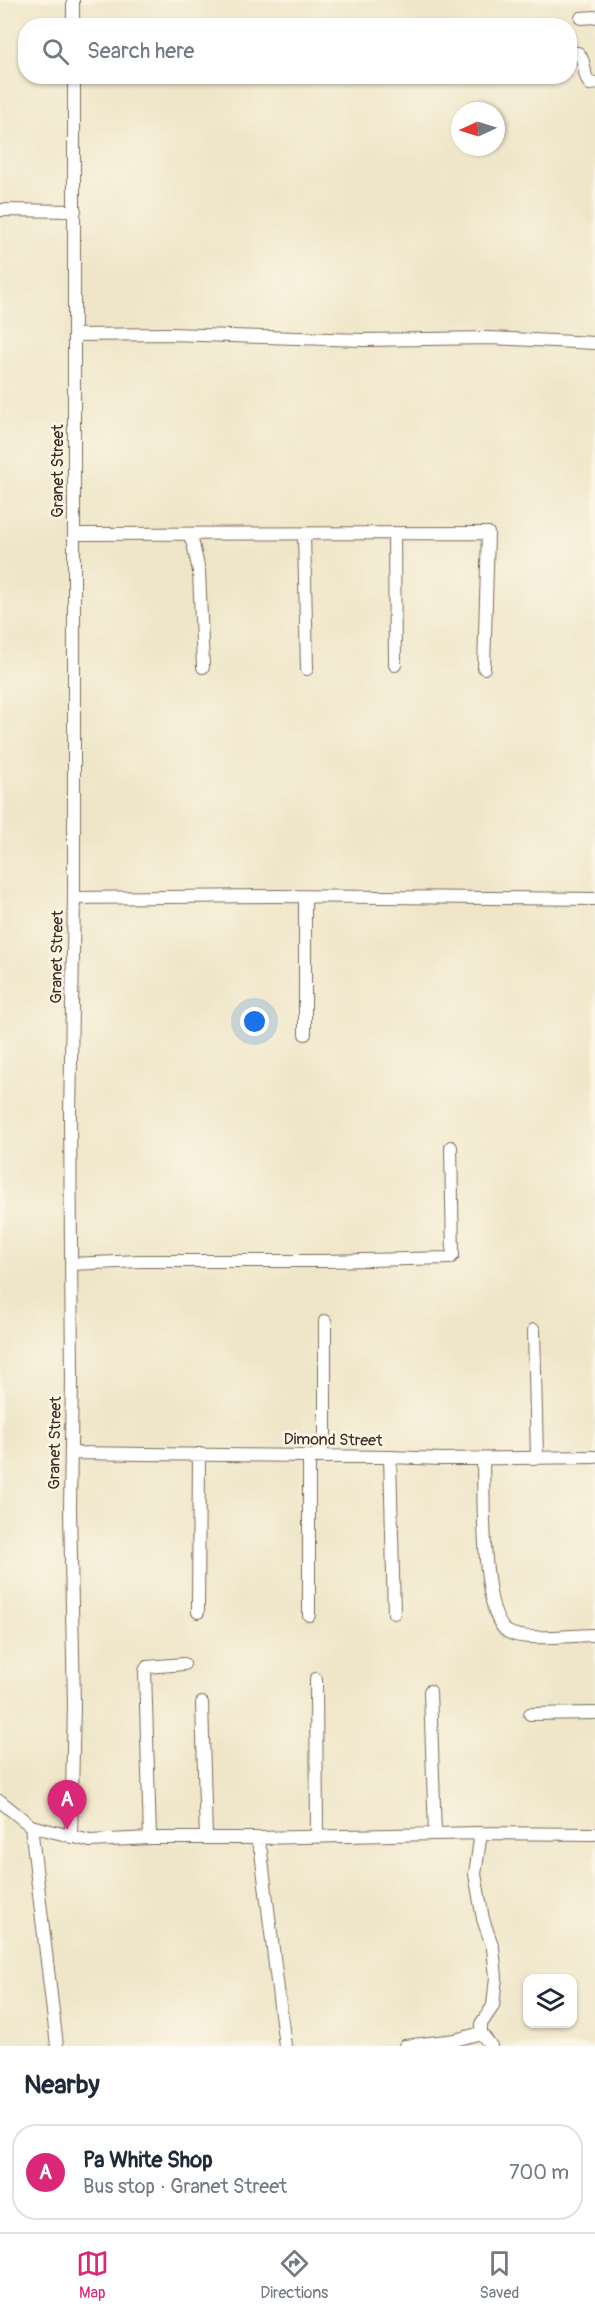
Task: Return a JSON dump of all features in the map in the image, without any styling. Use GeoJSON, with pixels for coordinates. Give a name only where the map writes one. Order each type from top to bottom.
{"type":"FeatureCollection","features":[{"type":"Feature","properties":{"kind":"street"},"geometry":{"type":"LineString","coordinates":[[73,0],[73,18]]}},
{"type":"Feature","properties":{"kind":"street"},"geometry":{"type":"LineString","coordinates":[[581,18],[595,17]]}},
{"type":"Feature","properties":{"kind":"street"},"geometry":{"type":"LineString","coordinates":[[577,53],[583,58],[585,78],[590,84],[595,83]]}},
{"type":"Feature","properties":{"kind":"street","name":"Granet Street"},"geometry":{"type":"LineString","coordinates":[[71,1837],[74,1706],[70,1115],[74,898],[74,84]]}},
{"type":"Feature","properties":{"kind":"street"},"geometry":{"type":"LineString","coordinates":[[0,210],[75,212]]}},
{"type":"Feature","properties":{"kind":"street"},"geometry":{"type":"LineString","coordinates":[[75,335],[169,334],[363,340],[489,338],[595,343]]}},
{"type":"Feature","properties":{"kind":"street"},"geometry":{"type":"LineString","coordinates":[[394,533],[395,665]]}},
{"type":"Feature","properties":{"kind":"street"},"geometry":{"type":"LineString","coordinates":[[75,534],[488,533],[484,668]]}},
{"type":"Feature","properties":{"kind":"street"},"geometry":{"type":"LineString","coordinates":[[189,534],[200,571],[202,667]]}},
{"type":"Feature","properties":{"kind":"street"},"geometry":{"type":"LineString","coordinates":[[304,534],[307,669]]}},
{"type":"Feature","properties":{"kind":"street"},"geometry":{"type":"LineString","coordinates":[[305,897],[305,1034]]}},
{"type":"Feature","properties":{"kind":"street"},"geometry":{"type":"LineString","coordinates":[[74,898],[595,899]]}},
{"type":"Feature","properties":{"kind":"street"},"geometry":{"type":"LineString","coordinates":[[71,1264],[149,1260],[325,1261],[450,1258],[453,1255],[451,1147]]}},
{"type":"Feature","properties":{"kind":"street"},"geometry":{"type":"LineString","coordinates":[[309,1615],[312,1456],[322,1448],[325,1433],[326,1321]]}},
{"type":"Feature","properties":{"kind":"street"},"geometry":{"type":"LineString","coordinates":[[534,1330],[537,1457]]}},
{"type":"Feature","properties":{"kind":"street","name":"Dimond Street"},"geometry":{"type":"LineString","coordinates":[[71,1453],[483,1459],[595,1457]]}},
{"type":"Feature","properties":{"kind":"street"},"geometry":{"type":"LineString","coordinates":[[198,1612],[199,1455]]}},
{"type":"Feature","properties":{"kind":"street"},"geometry":{"type":"LineString","coordinates":[[390,1457],[394,1613]]}},
{"type":"Feature","properties":{"kind":"street"},"geometry":{"type":"LineString","coordinates":[[483,1459],[489,1595],[498,1623],[505,1631],[524,1636],[595,1635]]}},
{"type":"Feature","properties":{"kind":"street"},"geometry":{"type":"LineString","coordinates":[[150,1838],[145,1671],[147,1667],[184,1664]]}},
{"type":"Feature","properties":{"kind":"street"},"geometry":{"type":"LineString","coordinates":[[316,1679],[317,1836]]}},
{"type":"Feature","properties":{"kind":"street"},"geometry":{"type":"LineString","coordinates":[[430,1691],[435,1834]]}},
{"type":"Feature","properties":{"kind":"street"},"geometry":{"type":"LineString","coordinates":[[202,1703],[206,1838]]}},
{"type":"Feature","properties":{"kind":"street"},"geometry":{"type":"LineString","coordinates":[[530,1714],[595,1713]]}},
{"type":"Feature","properties":{"kind":"street"},"geometry":{"type":"LineString","coordinates":[[0,1801],[31,1826],[90,1841],[481,1833],[595,1834]]}},
{"type":"Feature","properties":{"kind":"street"},"geometry":{"type":"LineString","coordinates":[[31,1826],[57,2046]]}},
{"type":"Feature","properties":{"kind":"street"},"geometry":{"type":"LineString","coordinates":[[481,1833],[475,1874],[483,1919],[493,1948],[496,1977],[493,2006],[481,2024],[480,2033],[491,2046]]}},
{"type":"Feature","properties":{"kind":"street"},"geometry":{"type":"LineString","coordinates":[[256,1838],[261,1852],[285,2046]]}},
{"type":"Feature","properties":{"kind":"street"},"geometry":{"type":"LineString","coordinates":[[405,2046],[455,2040],[480,2033]]}},
{"type":"Feature","properties":{"kind":"place","name":"Pa White Shop"},"geometry":{"type":"Point","coordinates":[67,1830]}}]}
